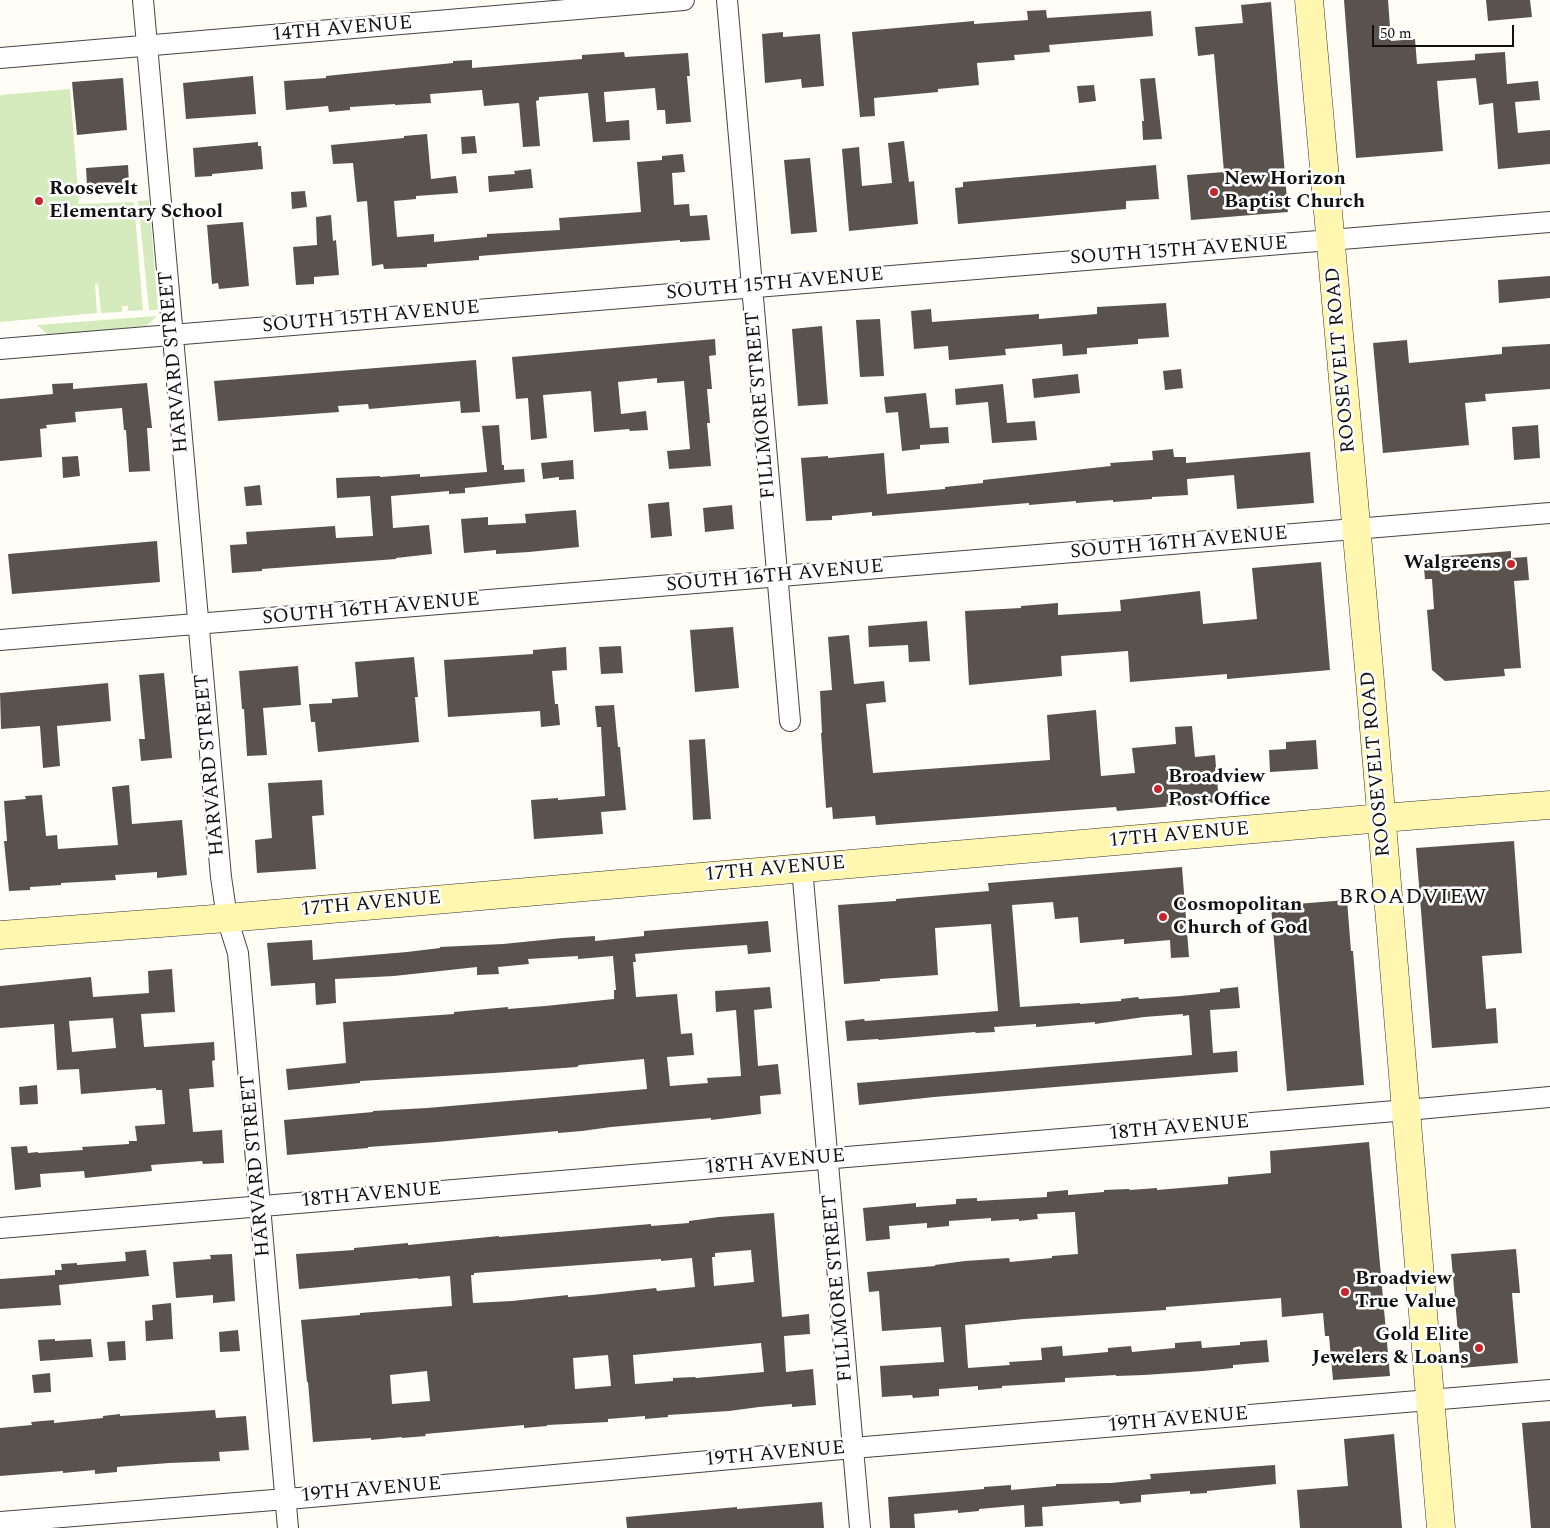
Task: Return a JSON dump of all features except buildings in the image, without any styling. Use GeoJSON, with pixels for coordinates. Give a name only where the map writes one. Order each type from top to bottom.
{"type":"FeatureCollection","features":[{"type":"Feature","properties":{"kind":"street","name":"HARVARD STREET"},"geometry":{"type":"LineString","coordinates":[[143,0],[221,878],[227,918],[238,953],[288,1528]]}},
{"type":"Feature","properties":{"kind":"street","name":"14TH AVENUE"},"geometry":{"type":"LineString","coordinates":[[0,58],[684,0]]}},
{"type":"Feature","properties":{"kind":"street","name":"FILLMORE STREET"},"geometry":{"type":"LineString","coordinates":[[726,0],[790,721]]}},
{"type":"Feature","properties":{"kind":"street","name":"ROOSEVELT ROAD"},"geometry":{"type":"LineString","coordinates":[[1309,0],[1382,818],[1441,1528]]}},
{"type":"Feature","properties":{"kind":"street","name":"SOUTH 15TH AVENUE"},"geometry":{"type":"LineString","coordinates":[[0,349],[1550,222]]}},
{"type":"Feature","properties":{"kind":"street","name":"SOUTH 16TH AVENUE"},"geometry":{"type":"LineString","coordinates":[[0,640],[1550,513]]}},
{"type":"Feature","properties":{"kind":"street","name":"17TH AVENUE"},"geometry":{"type":"LineString","coordinates":[[0,935],[227,918],[1550,805]]}},
{"type":"Feature","properties":{"kind":"street","name":"FILLMORE STREET"},"geometry":{"type":"LineString","coordinates":[[802,868],[860,1528]]}},
{"type":"Feature","properties":{"kind":"street","name":"18TH AVENUE"},"geometry":{"type":"LineString","coordinates":[[0,1228],[1550,1097]]}},
{"type":"Feature","properties":{"kind":"street","name":"19TH AVENUE"},"geometry":{"type":"LineString","coordinates":[[0,1522],[1550,1390]]}},
{"type":"Feature","properties":{"kind":"green space","name":"Roosevelt Elementary School"},"geometry":{"type":"Polygon","coordinates":[[[70,89],[79,204],[134,202],[143,310],[128,311],[128,306],[122,306],[122,312],[101,313],[98,283],[95,284],[97,313],[0,322],[0,95],[70,89]]]}},
{"type":"Feature","properties":{"kind":"green space"},"geometry":{"type":"Polygon","coordinates":[[[149,200],[158,310],[149,310],[138,201],[149,200]]]}},
{"type":"Feature","properties":{"kind":"green space"},"geometry":{"type":"Polygon","coordinates":[[[157,316],[146,326],[48,335],[37,325],[157,316]]]}},
{"type":"Feature","properties":{"kind":"place","name":"New Horizon Baptist Church"},"geometry":{"type":"Point","coordinates":[1214,192]}},
{"type":"Feature","properties":{"kind":"place","name":"Roosevelt Elementary School"},"geometry":{"type":"Point","coordinates":[39,201]}},
{"type":"Feature","properties":{"kind":"place","name":"Walgreens"},"geometry":{"type":"Point","coordinates":[1511,564]}},
{"type":"Feature","properties":{"kind":"place","name":"Broadview Post Office"},"geometry":{"type":"Point","coordinates":[1158,789]}},
{"type":"Feature","properties":{"kind":"place","name":"Cosmopolitan Church of God"},"geometry":{"type":"Point","coordinates":[1163,917]}},
{"type":"Feature","properties":{"kind":"place","name":"Broadview True Value"},"geometry":{"type":"Point","coordinates":[1345,1292]}},
{"type":"Feature","properties":{"kind":"place","name":"Gold Elite Jewelers & Loans"},"geometry":{"type":"Point","coordinates":[1479,1348]}},
{"type":"Feature","properties":{"kind":"district","name":"BROADVIEW"},"geometry":{"type":"Point","coordinates":[1413,899]}}]}
